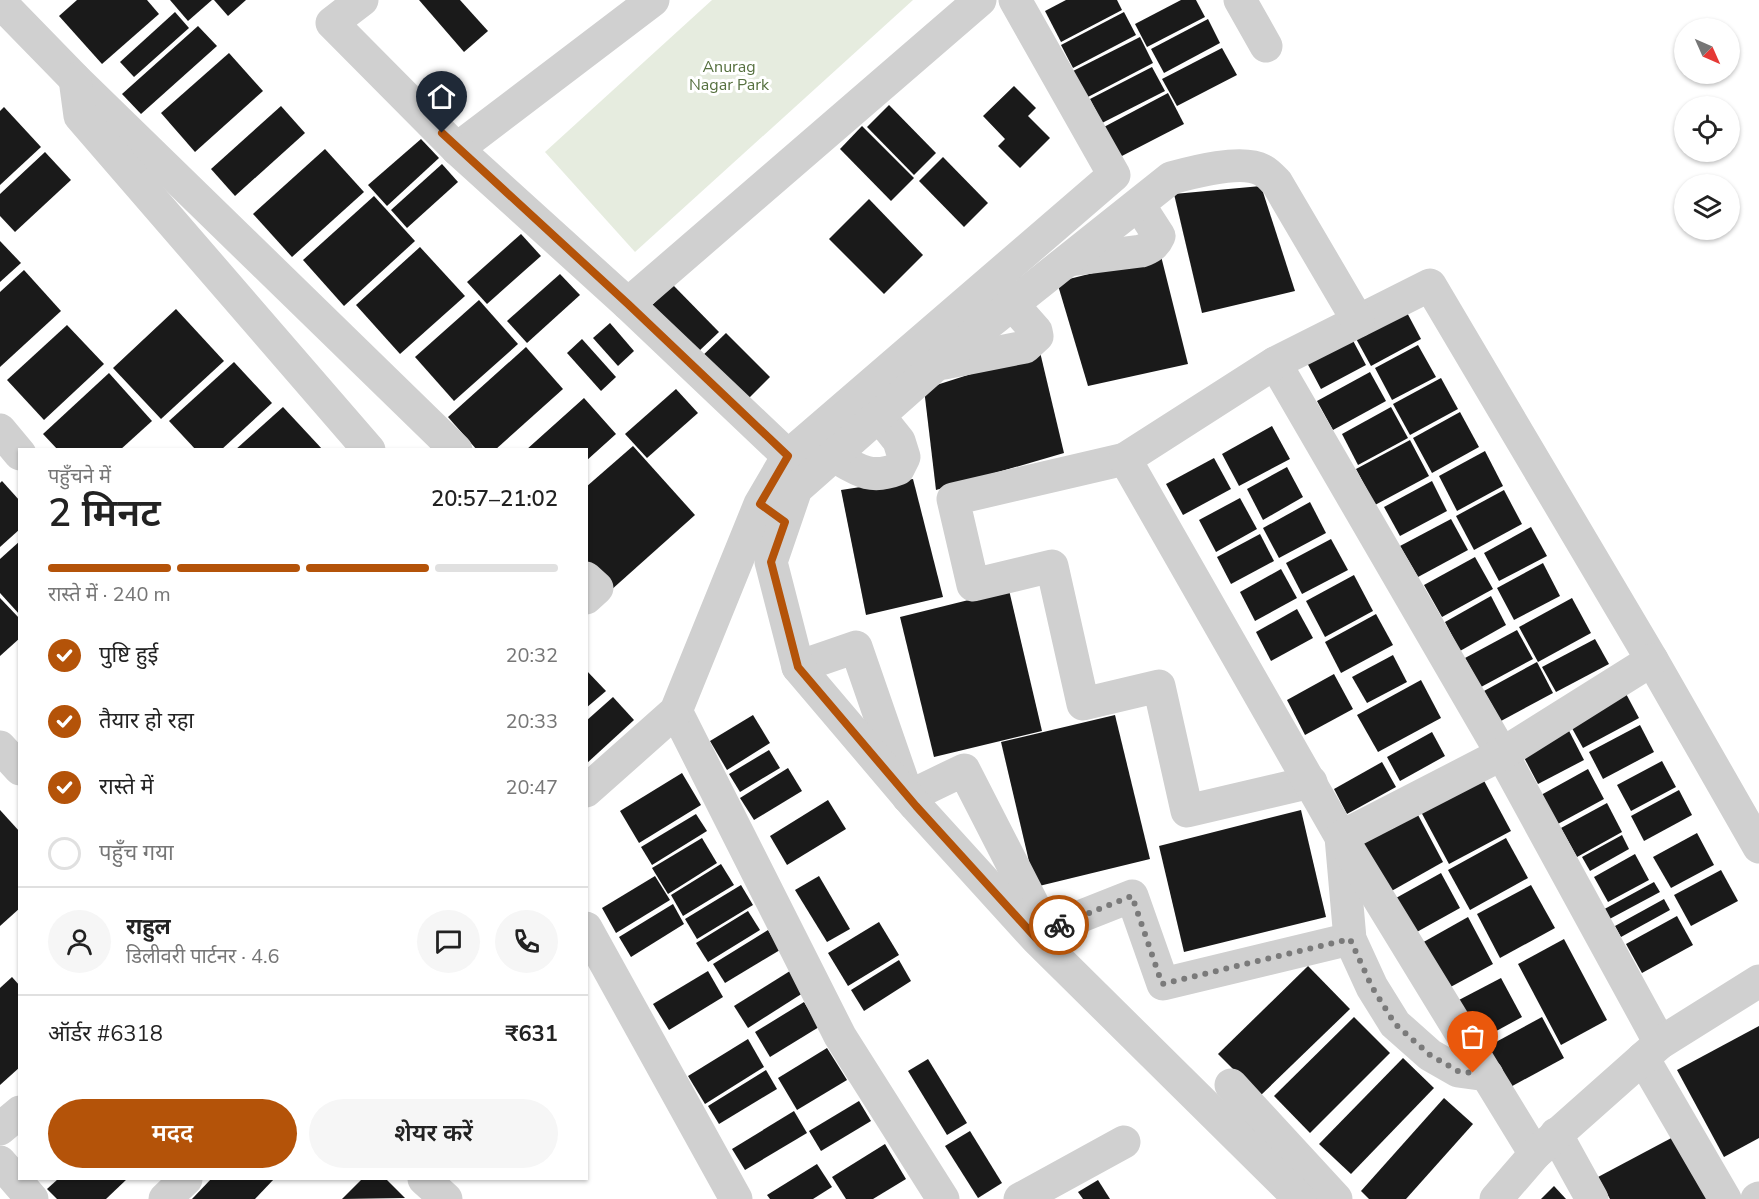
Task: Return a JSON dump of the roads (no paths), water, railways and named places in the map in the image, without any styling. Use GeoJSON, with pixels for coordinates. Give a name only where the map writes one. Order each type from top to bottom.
{"type":"FeatureCollection","features":[{"type":"Feature","properties":{"kind":"street"},"geometry":{"type":"LineString","coordinates":[[362,0],[332,23],[457,149],[628,304],[788,456]]}},
{"type":"Feature","properties":{"kind":"street"},"geometry":{"type":"LineString","coordinates":[[457,149],[654,0]]}},
{"type":"Feature","properties":{"kind":"street"},"geometry":{"type":"LineString","coordinates":[[628,304],[980,0]]}},
{"type":"Feature","properties":{"kind":"street"},"geometry":{"type":"LineString","coordinates":[[588,789],[676,711],[772,513],[788,456],[1114,175],[1016,0]]}},
{"type":"Feature","properties":{"kind":"street"},"geometry":{"type":"LineString","coordinates":[[1240,0],[1266,46]]}},
{"type":"Feature","properties":{"kind":"street"},"geometry":{"type":"LineString","coordinates":[[0,2],[75,79],[454,448]]}},
{"type":"Feature","properties":{"kind":"street"},"geometry":{"type":"LineString","coordinates":[[75,79],[80,116],[367,448]]}},
{"type":"Feature","properties":{"kind":"street"},"geometry":{"type":"LineString","coordinates":[[1300,1199],[908,797],[798,667],[771,562],[772,513],[936,365],[1171,178],[1202,170],[1233,166],[1262,169],[1277,183],[1358,321]]}},
{"type":"Feature","properties":{"kind":"street"},"geometry":{"type":"LineString","coordinates":[[1311,783],[1187,811],[1159,686],[1083,704],[1052,566],[973,585],[953,499],[1125,459],[1275,363],[1430,285],[1652,660],[1759,847]]}},
{"type":"Feature","properties":{"kind":"street"},"geometry":{"type":"LineString","coordinates":[[257,320],[345,342]]}},
{"type":"Feature","properties":{"kind":"street"},"geometry":{"type":"LineString","coordinates":[[1275,363],[1502,754],[1725,1199]]}},
{"type":"Feature","properties":{"kind":"street"},"geometry":{"type":"LineString","coordinates":[[834,456],[866,474],[884,474],[898,469],[904,456],[899,441],[879,416]]}},
{"type":"Feature","properties":{"kind":"street"},"geometry":{"type":"LineString","coordinates":[[0,430],[18,452]]}},
{"type":"Feature","properties":{"kind":"street"},"geometry":{"type":"LineString","coordinates":[[1125,459],[1341,837],[1487,1075],[1592,1199]]}},
{"type":"Feature","properties":{"kind":"street"},"geometry":{"type":"LineString","coordinates":[[588,580],[597,588],[588,596]]}},
{"type":"Feature","properties":{"kind":"street"},"geometry":{"type":"LineString","coordinates":[[798,667],[856,647],[908,797]]}},
{"type":"Feature","properties":{"kind":"street"},"geometry":{"type":"LineString","coordinates":[[1341,837],[1502,754],[1652,660]]}},
{"type":"Feature","properties":{"kind":"street"},"geometry":{"type":"LineString","coordinates":[[676,711],[840,1036],[943,1199]]}},
{"type":"Feature","properties":{"kind":"street"},"geometry":{"type":"LineString","coordinates":[[0,747],[18,768]]}},
{"type":"Feature","properties":{"kind":"street"},"geometry":{"type":"LineString","coordinates":[[908,797],[964,770],[1041,934]]}},
{"type":"Feature","properties":{"kind":"street"},"geometry":{"type":"LineString","coordinates":[[1341,837],[1350,939],[1372,987],[1395,1024],[1430,1055],[1458,1071],[1487,1075]]}},
{"type":"Feature","properties":{"kind":"street"},"geometry":{"type":"LineString","coordinates":[[1041,934],[1132,896],[1162,984],[1350,939]]}},
{"type":"Feature","properties":{"kind":"street"},"geometry":{"type":"LineString","coordinates":[[588,932],[736,1199]]}},
{"type":"Feature","properties":{"kind":"street"},"geometry":{"type":"LineString","coordinates":[[1496,1199],[1545,1144],[1652,1050],[1759,981]]}},
{"type":"Feature","properties":{"kind":"street"},"geometry":{"type":"LineString","coordinates":[[1231,1085],[1336,1199]]}},
{"type":"Feature","properties":{"kind":"street"},"geometry":{"type":"LineString","coordinates":[[0,1129],[18,1114]]}},
{"type":"Feature","properties":{"kind":"street"},"geometry":{"type":"LineString","coordinates":[[1020,1199],[1124,1142]]}},
{"type":"Feature","properties":{"kind":"street"},"geometry":{"type":"LineString","coordinates":[[0,1162],[32,1199]]}},
{"type":"Feature","properties":{"kind":"street"},"geometry":{"type":"LineString","coordinates":[[165,1199],[185,1180]]}},
{"type":"Feature","properties":{"kind":"street"},"geometry":{"type":"LineString","coordinates":[[425,1180],[446,1199]]}},
{"type":"Feature","properties":{"kind":"park label","name":"Anurag Nagar Park"},"geometry":{"type":"Point","coordinates":[729,76]}}]}
